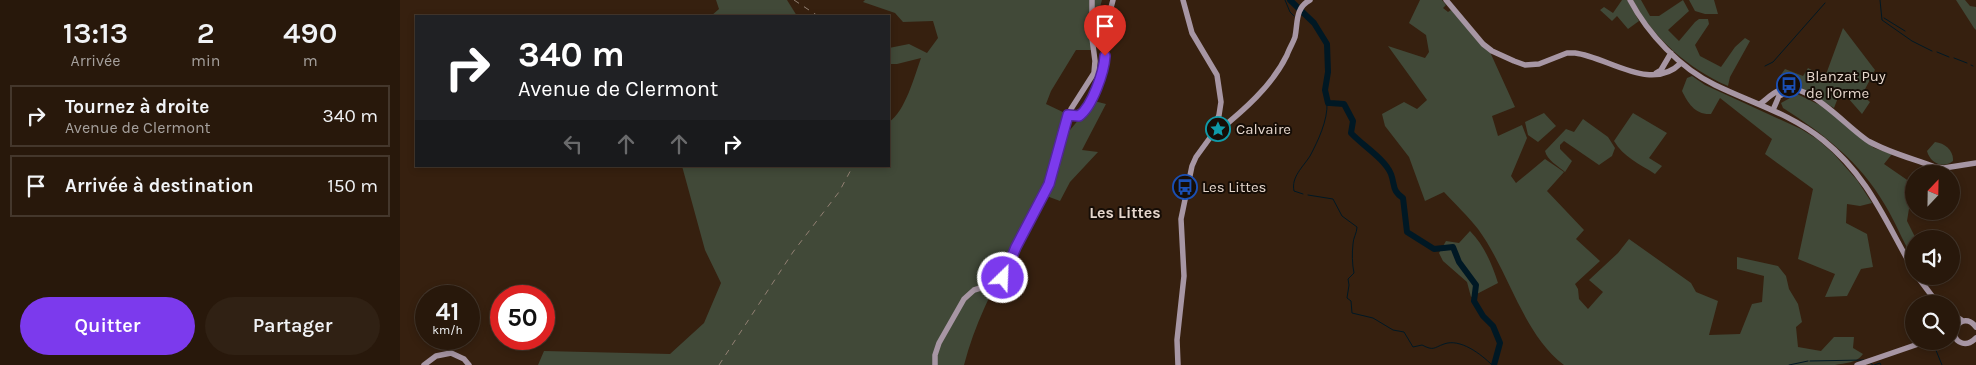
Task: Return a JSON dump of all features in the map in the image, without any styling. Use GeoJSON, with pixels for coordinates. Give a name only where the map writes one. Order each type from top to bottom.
{"type":"FeatureCollection","features":[{"type":"Feature","properties":{"kind":"street"},"geometry":{"type":"LineString","coordinates":[[935,365],[935,353],[939,343],[966,297],[977,289],[997,282],[1007,272],[1016,247],[1049,184],[1068,115],[1077,97],[1092,78],[1095,68],[1092,38],[1092,0]]}},
{"type":"Feature","properties":{"kind":"street"},"geometry":{"type":"LineString","coordinates":[[1068,115],[1076,117],[1083,113],[1101,77],[1105,62],[1105,30],[1113,0]]}},
{"type":"Feature","properties":{"kind":"street"},"geometry":{"type":"LineString","coordinates":[[1178,365],[1177,340],[1184,271],[1181,219],[1192,166],[1213,133],[1220,107],[1219,82],[1214,68],[1191,30],[1183,0]]}},
{"type":"Feature","properties":{"kind":"street"},"geometry":{"type":"LineString","coordinates":[[1213,133],[1217,132],[1239,113],[1278,70],[1294,40],[1300,10],[1310,0]]}},
{"type":"Feature","properties":{"kind":"street"},"geometry":{"type":"LineString","coordinates":[[1446,0],[1483,44],[1492,51],[1525,64],[1539,64],[1564,54],[1575,53],[1640,74],[1651,75],[1670,71],[1681,63]]}},
{"type":"Feature","properties":{"kind":"street"},"geometry":{"type":"LineString","coordinates":[[1630,0],[1643,20],[1671,53],[1697,75],[1805,126],[1840,154],[1855,171],[1878,204],[1905,254]]}},
{"type":"Feature","properties":{"kind":"street"},"geometry":{"type":"LineString","coordinates":[[1651,75],[1660,70],[1671,53]]}},
{"type":"Feature","properties":{"kind":"street"},"geometry":{"type":"LineString","coordinates":[[1760,104],[1780,90],[1787,88],[1826,105],[1863,138],[1876,145],[1935,167],[1944,168],[1976,163]]}},
{"type":"Feature","properties":{"kind":"street"},"geometry":{"type":"LineString","coordinates":[[1774,110],[1780,96],[1794,90]]}},
{"type":"Feature","properties":{"kind":"street"},"geometry":{"type":"LineString","coordinates":[[1960,325],[1976,316]]}},
{"type":"Feature","properties":{"kind":"street"},"geometry":{"type":"LineString","coordinates":[[1960,319],[1971,322],[1976,327]]}},
{"type":"Feature","properties":{"kind":"street"},"geometry":{"type":"LineString","coordinates":[[1960,342],[1966,344],[1975,340]]}},
{"type":"Feature","properties":{"kind":"street"},"geometry":{"type":"LineString","coordinates":[[1857,365],[1905,349]]}},
{"type":"Feature","properties":{"kind":"street"},"geometry":{"type":"LineString","coordinates":[[424,365],[436,356],[451,353],[469,365]]}},
{"type":"Feature","properties":{"kind":"green space"},"geometry":{"type":"Polygon","coordinates":[[[716,0],[787,0],[796,15],[712,15],[719,9],[716,0]]]}},
{"type":"Feature","properties":{"kind":"green space"},"geometry":{"type":"Polygon","coordinates":[[[865,0],[1102,0],[1092,35],[1093,50],[1076,50],[1051,91],[1046,104],[1067,114],[1062,128],[1070,130],[1094,101],[1106,104],[1082,150],[1098,152],[1070,182],[1060,201],[1044,195],[988,299],[964,365],[538,365],[544,351],[670,354],[704,323],[721,283],[705,250],[682,167],[890,167],[890,121],[905,102],[921,58],[890,64],[890,48],[909,44],[927,53],[938,38],[933,21],[903,22],[895,13],[863,2],[865,0]]]}},
{"type":"Feature","properties":{"kind":"green space"},"geometry":{"type":"Polygon","coordinates":[[[1420,0],[1442,0],[1446,5],[1443,8],[1448,12],[1451,10],[1490,52],[1515,107],[1492,116],[1498,136],[1522,125],[1527,138],[1511,176],[1516,183],[1545,159],[1564,172],[1547,191],[1584,230],[1576,239],[1600,261],[1575,284],[1578,289],[1579,299],[1588,309],[1603,292],[1589,280],[1618,253],[1629,239],[1691,283],[1696,292],[1718,301],[1709,335],[1740,334],[1752,304],[1762,302],[1764,276],[1737,269],[1737,257],[1778,266],[1786,276],[1789,289],[1798,304],[1802,322],[1796,327],[1798,347],[1821,351],[1834,337],[1854,337],[1853,348],[1863,354],[1854,361],[1835,365],[1564,365],[1537,336],[1517,301],[1499,263],[1474,224],[1444,192],[1425,201],[1409,157],[1385,126],[1382,114],[1404,102],[1417,109],[1427,100],[1388,46],[1425,58],[1429,52],[1426,35],[1409,23],[1420,0]]]}},
{"type":"Feature","properties":{"kind":"green space"},"geometry":{"type":"Polygon","coordinates":[[[1622,0],[1627,0],[1639,21],[1628,29],[1617,16],[1612,21],[1600,10],[1604,7],[1613,13],[1622,0]]]}},
{"type":"Feature","properties":{"kind":"green space"},"geometry":{"type":"Polygon","coordinates":[[[1633,0],[1641,0],[1650,16],[1659,16],[1683,0],[1689,11],[1668,30],[1679,41],[1695,22],[1699,19],[1708,19],[1709,24],[1695,45],[1700,56],[1721,67],[1735,47],[1745,38],[1750,41],[1730,77],[1728,86],[1700,71],[1673,51],[1651,27],[1633,0]]]}},
{"type":"Feature","properties":{"kind":"green space"},"geometry":{"type":"Polygon","coordinates":[[[1689,0],[1714,0],[1718,14],[1705,14],[1695,11],[1689,0]]]}},
{"type":"Feature","properties":{"kind":"green space"},"geometry":{"type":"Polygon","coordinates":[[[1956,0],[1965,0],[1970,6],[1976,7],[1976,30],[1974,28],[1956,0]]]}},
{"type":"Feature","properties":{"kind":"green space"},"geometry":{"type":"Polygon","coordinates":[[[1843,28],[1875,70],[1862,95],[1870,102],[1862,114],[1841,90],[1834,108],[1800,87],[1785,85],[1785,78],[1780,76],[1785,69],[1803,76],[1808,68],[1825,77],[1843,28]]]}},
{"type":"Feature","properties":{"kind":"green space"},"geometry":{"type":"Polygon","coordinates":[[[1692,76],[1705,85],[1801,129],[1817,139],[1833,153],[1857,180],[1872,203],[1860,206],[1847,204],[1846,223],[1867,234],[1873,267],[1861,269],[1847,296],[1825,297],[1835,274],[1798,259],[1813,189],[1765,154],[1772,139],[1720,98],[1711,114],[1701,113],[1696,110],[1682,91],[1687,78],[1692,76]]]}},
{"type":"Feature","properties":{"kind":"green space"},"geometry":{"type":"Polygon","coordinates":[[[1797,94],[1824,107],[1874,148],[1892,154],[1884,164],[1905,178],[1905,220],[1907,220],[1912,230],[1905,230],[1905,244],[1885,205],[1864,175],[1840,150],[1813,128],[1783,108],[1781,103],[1797,94]]]}},
{"type":"Feature","properties":{"kind":"green space"},"geometry":{"type":"Polygon","coordinates":[[[1544,113],[1556,126],[1538,142],[1528,135],[1525,122],[1544,113]]]}},
{"type":"Feature","properties":{"kind":"green space"},"geometry":{"type":"Polygon","coordinates":[[[1633,113],[1667,133],[1649,158],[1662,166],[1655,174],[1622,152],[1614,141],[1633,113]]]}},
{"type":"Feature","properties":{"kind":"green space"},"geometry":{"type":"Polygon","coordinates":[[[1583,119],[1608,137],[1615,148],[1612,156],[1599,165],[1564,141],[1560,145],[1560,149],[1572,161],[1565,172],[1550,160],[1545,151],[1566,129],[1574,132],[1583,119]]]}},
{"type":"Feature","properties":{"kind":"green space"},"geometry":{"type":"Polygon","coordinates":[[[1935,142],[1942,144],[1952,154],[1953,161],[1941,165],[1937,164],[1931,159],[1927,151],[1935,142]]]}},
{"type":"Feature","properties":{"kind":"green space"},"geometry":{"type":"Polygon","coordinates":[[[1470,231],[1487,255],[1498,283],[1471,297],[1467,282],[1443,261],[1439,253],[1446,241],[1459,243],[1470,231]]]}},
{"type":"Feature","properties":{"kind":"waterway"},"geometry":{"type":"LineString","coordinates":[[1285,0],[1290,12],[1294,16]]}},
{"type":"Feature","properties":{"kind":"waterway"},"geometry":{"type":"LineString","coordinates":[[1290,0],[1314,23],[1327,44],[1328,72],[1325,90],[1328,103]]}},
{"type":"Feature","properties":{"kind":"waterway"},"geometry":{"type":"LineString","coordinates":[[1880,0],[1882,20],[1912,41],[1932,51]]}},
{"type":"Feature","properties":{"kind":"waterway"},"geometry":{"type":"LineString","coordinates":[[1765,66],[1773,62],[1825,3]]}},
{"type":"Feature","properties":{"kind":"waterway"},"geometry":{"type":"LineString","coordinates":[[1884,18],[1905,31]]}},
{"type":"Feature","properties":{"kind":"waterway"},"geometry":{"type":"LineString","coordinates":[[1937,52],[1949,57]]}},
{"type":"Feature","properties":{"kind":"waterway"},"geometry":{"type":"LineString","coordinates":[[1954,58],[1967,63]]}},
{"type":"Feature","properties":{"kind":"waterway"},"geometry":{"type":"LineString","coordinates":[[1303,194],[1294,191],[1294,181],[1310,156],[1319,137],[1326,116],[1327,103]]}},
{"type":"Feature","properties":{"kind":"waterway"},"geometry":{"type":"LineString","coordinates":[[1330,103],[1344,104],[1353,121],[1351,133],[1388,168],[1395,190],[1403,198],[1407,232],[1434,249],[1453,247],[1459,262],[1476,285],[1474,301],[1483,316],[1493,326],[1500,343],[1494,365]]}},
{"type":"Feature","properties":{"kind":"waterway"},"geometry":{"type":"LineString","coordinates":[[1308,195],[1333,199],[1342,216],[1357,227],[1353,242],[1354,273],[1348,279],[1347,298],[1351,301],[1352,313],[1373,318],[1393,330],[1404,332],[1413,347],[1422,345],[1433,348],[1444,344],[1457,343],[1470,348],[1492,365]]}},
{"type":"Feature","properties":{"kind":"waterway"},"geometry":{"type":"LineString","coordinates":[[1936,350],[1942,365]]}},
{"type":"Feature","properties":{"kind":"waterway"},"geometry":{"type":"LineString","coordinates":[[1810,361],[1864,360]]}},
{"type":"Feature","properties":{"kind":"waterway"},"geometry":{"type":"LineString","coordinates":[[1789,365],[1808,361]]}},
{"type":"Feature","properties":{"kind":"waterway"},"geometry":{"type":"LineString","coordinates":[[1874,365],[1880,363],[1881,365]]}},
{"type":"Feature","properties":{"kind":"railway"},"geometry":{"type":"LineString","coordinates":[[794,0],[816,15]]}},
{"type":"Feature","properties":{"kind":"railway"},"geometry":{"type":"LineString","coordinates":[[719,365],[793,252],[839,192],[852,167]]}},
{"type":"Feature","properties":{"kind":"place","name":"Blanzat Puy de l'Orme"},"geometry":{"type":"Point","coordinates":[1789,85]}},
{"type":"Feature","properties":{"kind":"place","name":"Calvaire"},"geometry":{"type":"Point","coordinates":[1218,129]}},
{"type":"Feature","properties":{"kind":"place","name":"Les Littes"},"geometry":{"type":"Point","coordinates":[1185,187]}},
{"type":"Feature","properties":{"kind":"district","name":"Les Littes"},"geometry":{"type":"Point","coordinates":[1125,212]}},
{"type":"Feature","properties":{"kind":"route"},"geometry":{"type":"LineString","coordinates":[[1003,278],[1016,247],[1049,184],[1056,166],[1068,115],[1076,117],[1086,110],[1104,71],[1105,56]]}}]}
